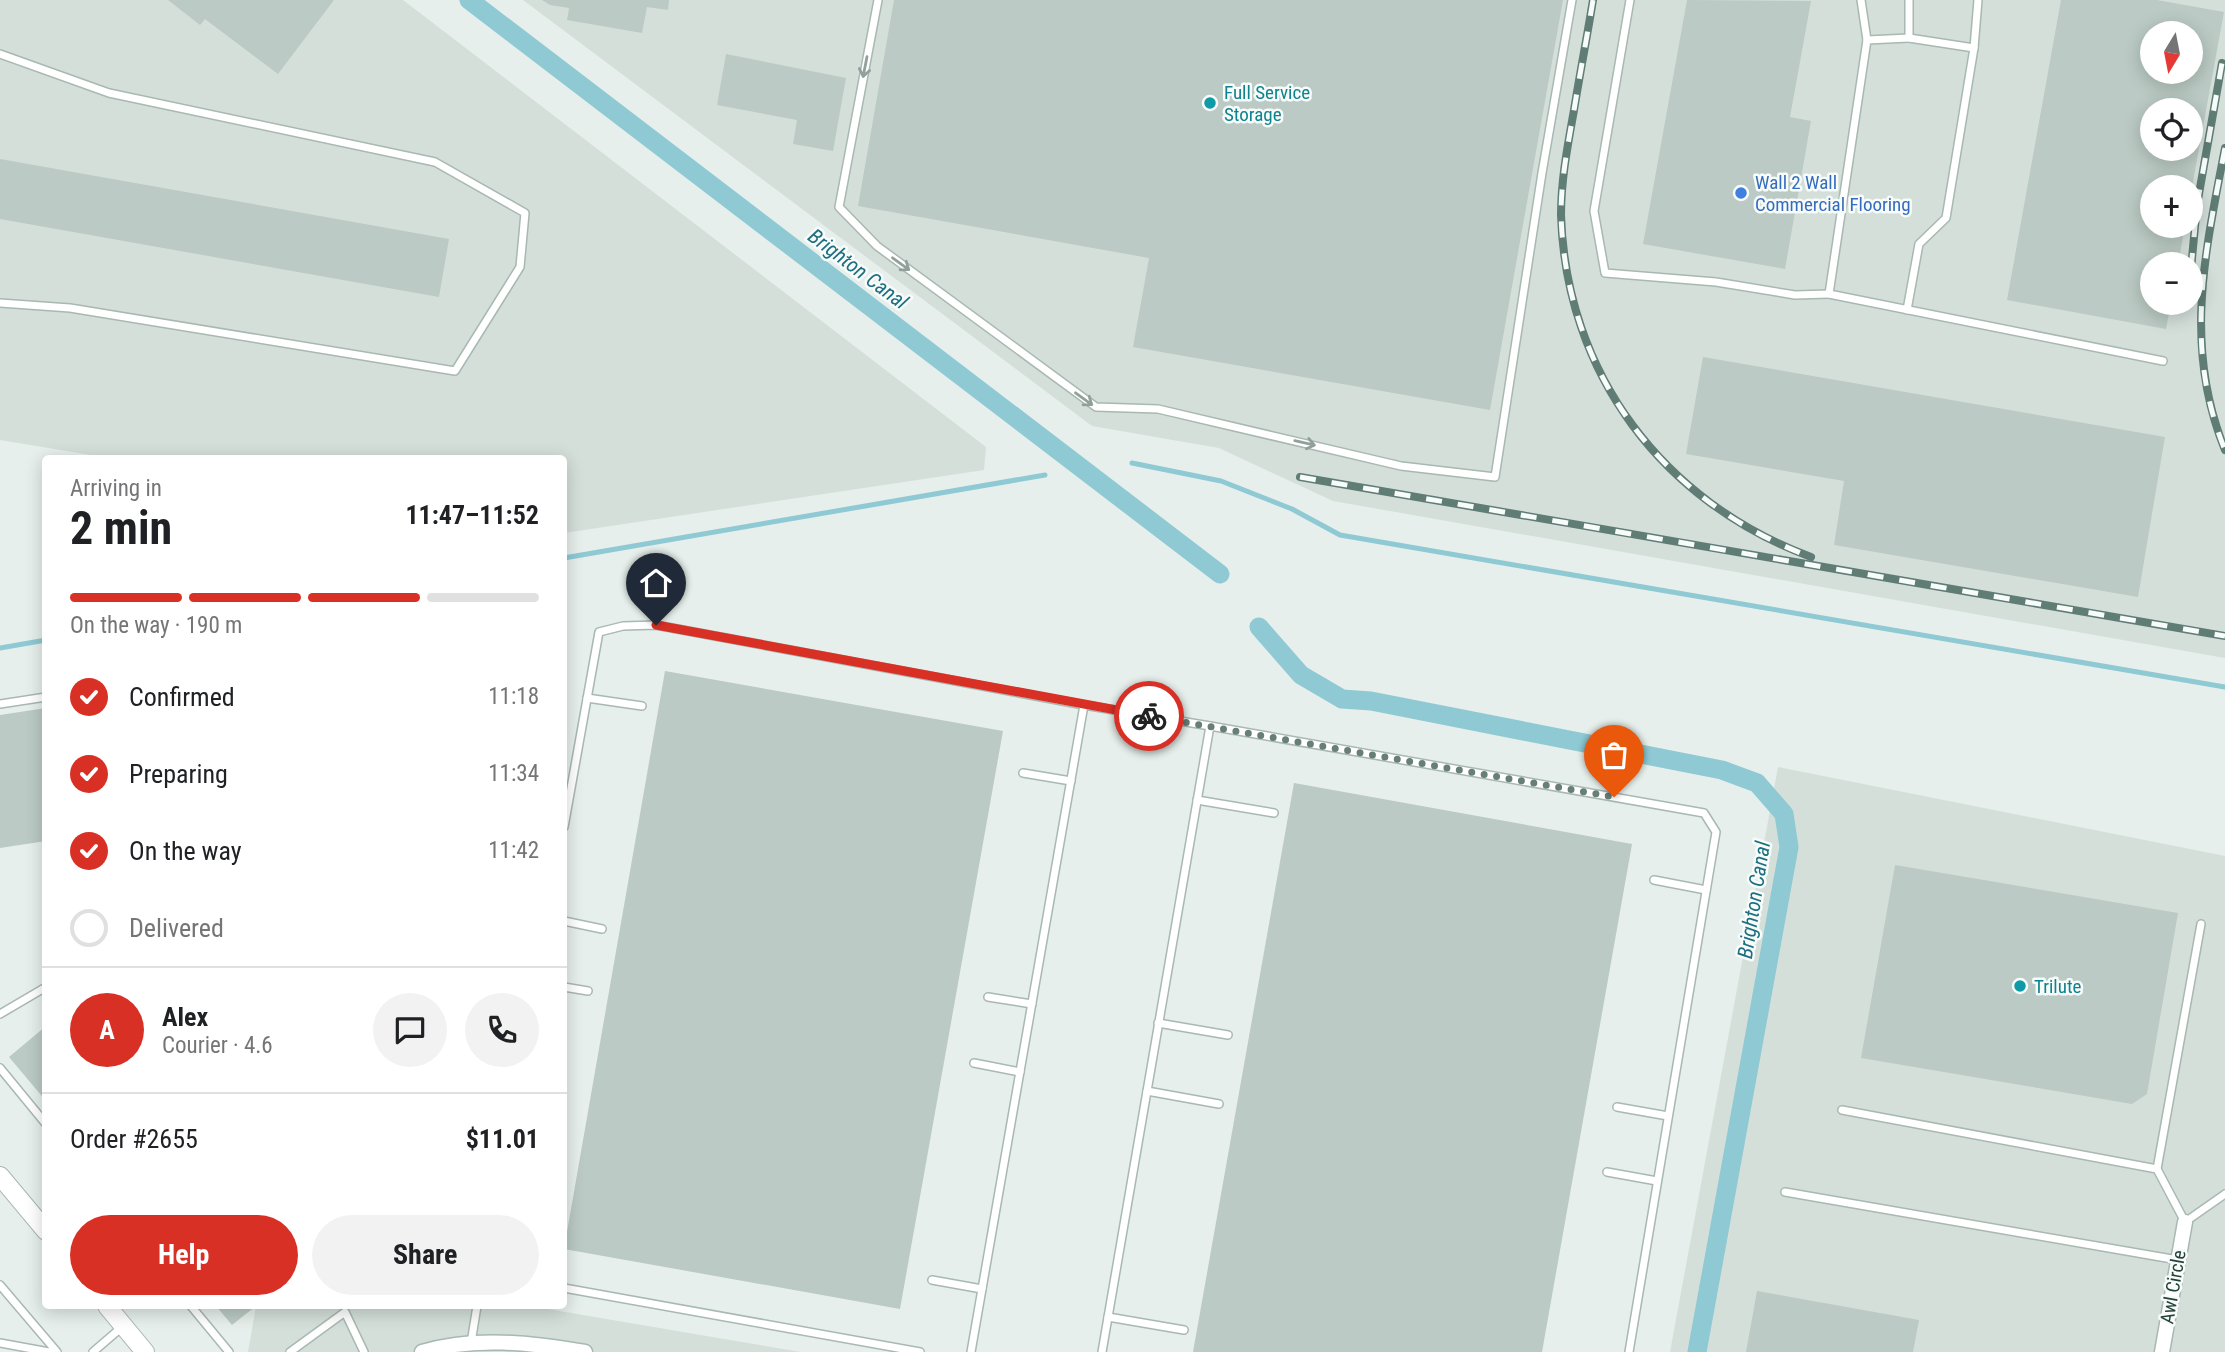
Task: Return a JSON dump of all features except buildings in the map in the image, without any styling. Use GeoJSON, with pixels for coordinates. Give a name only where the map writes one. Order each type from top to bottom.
{"type":"FeatureCollection","features":[{"type":"Feature","properties":{"kind":"street"},"geometry":{"type":"LineString","coordinates":[[0,1176],[42,1226]]}},
{"type":"Feature","properties":{"kind":"street","name":"Awl Circle"},"geometry":{"type":"LineString","coordinates":[[2162,1352],[2185,1222]]}},
{"type":"Feature","properties":{"kind":"street"},"geometry":{"type":"LineString","coordinates":[[109,1309],[145,1352]]}},
{"type":"Feature","properties":{"kind":"street"},"geometry":{"type":"LineString","coordinates":[[429,1351],[471,1343],[536,1343],[585,1352]]}},
{"type":"Feature","properties":{"kind":"lane"},"geometry":{"type":"LineString","coordinates":[[878,0],[839,207],[877,246],[1096,407],[1158,409],[1401,466],[1495,477],[1572,0]]}},
{"type":"Feature","properties":{"kind":"lane"},"geometry":{"type":"LineString","coordinates":[[1630,0],[1594,211],[1605,273],[1716,282],[1795,295],[1829,294],[2163,361]]}},
{"type":"Feature","properties":{"kind":"lane"},"geometry":{"type":"LineString","coordinates":[[1829,294],[1867,40],[1861,0]]}},
{"type":"Feature","properties":{"kind":"lane"},"geometry":{"type":"LineString","coordinates":[[1909,0],[1909,38]]}},
{"type":"Feature","properties":{"kind":"lane"},"geometry":{"type":"LineString","coordinates":[[1907,310],[1919,244],[1946,218],[1974,48],[1978,0]]}},
{"type":"Feature","properties":{"kind":"lane"},"geometry":{"type":"LineString","coordinates":[[1867,40],[1909,38],[1974,48]]}},
{"type":"Feature","properties":{"kind":"lane"},"geometry":{"type":"LineString","coordinates":[[0,54],[109,93],[435,162],[525,214],[520,267],[455,371],[70,309],[0,303]]}},
{"type":"Feature","properties":{"kind":"lane"},"geometry":{"type":"LineString","coordinates":[[567,810],[599,632],[623,626],[656,625],[1084,705],[1704,813],[1716,832],[1629,1352]]}},
{"type":"Feature","properties":{"kind":"lane"},"geometry":{"type":"LineString","coordinates":[[0,704],[42,698]]}},
{"type":"Feature","properties":{"kind":"lane"},"geometry":{"type":"LineString","coordinates":[[587,698],[642,706]]}},
{"type":"Feature","properties":{"kind":"lane"},"geometry":{"type":"LineString","coordinates":[[971,1352],[1084,705]]}},
{"type":"Feature","properties":{"kind":"lane"},"geometry":{"type":"LineString","coordinates":[[1101,1352],[1210,726]]}},
{"type":"Feature","properties":{"kind":"lane"},"geometry":{"type":"LineString","coordinates":[[1023,773],[1071,781]]}},
{"type":"Feature","properties":{"kind":"lane"},"geometry":{"type":"LineString","coordinates":[[1197,800],[1274,813]]}},
{"type":"Feature","properties":{"kind":"lane"},"geometry":{"type":"LineString","coordinates":[[1654,880],[1706,890]]}},
{"type":"Feature","properties":{"kind":"lane"},"geometry":{"type":"LineString","coordinates":[[567,922],[602,929]]}},
{"type":"Feature","properties":{"kind":"lane"},"geometry":{"type":"LineString","coordinates":[[2201,924],[2157,1169],[2185,1222],[2225,1194]]}},
{"type":"Feature","properties":{"kind":"lane"},"geometry":{"type":"LineString","coordinates":[[567,988],[588,991]]}},
{"type":"Feature","properties":{"kind":"lane"},"geometry":{"type":"LineString","coordinates":[[0,1014],[42,989]]}},
{"type":"Feature","properties":{"kind":"lane"},"geometry":{"type":"LineString","coordinates":[[988,997],[1032,1004]]}},
{"type":"Feature","properties":{"kind":"lane"},"geometry":{"type":"LineString","coordinates":[[1158,1023],[1228,1035]]}},
{"type":"Feature","properties":{"kind":"lane"},"geometry":{"type":"LineString","coordinates":[[974,1063],[1020,1072]]}},
{"type":"Feature","properties":{"kind":"lane"},"geometry":{"type":"LineString","coordinates":[[0,1068],[42,1120]]}},
{"type":"Feature","properties":{"kind":"lane"},"geometry":{"type":"LineString","coordinates":[[1147,1091],[1219,1104]]}},
{"type":"Feature","properties":{"kind":"lane"},"geometry":{"type":"LineString","coordinates":[[1617,1107],[1668,1116]]}},
{"type":"Feature","properties":{"kind":"lane"},"geometry":{"type":"LineString","coordinates":[[1842,1110],[2157,1169]]}},
{"type":"Feature","properties":{"kind":"lane"},"geometry":{"type":"LineString","coordinates":[[1607,1172],[1657,1181]]}},
{"type":"Feature","properties":{"kind":"lane"},"geometry":{"type":"LineString","coordinates":[[1785,1192],[2178,1259]]}},
{"type":"Feature","properties":{"kind":"lane"},"geometry":{"type":"LineString","coordinates":[[932,1280],[982,1289]]}},
{"type":"Feature","properties":{"kind":"lane"},"geometry":{"type":"LineString","coordinates":[[0,1285],[57,1352]]}},
{"type":"Feature","properties":{"kind":"lane"},"geometry":{"type":"LineString","coordinates":[[567,1289],[920,1352]]}},
{"type":"Feature","properties":{"kind":"lane"},"geometry":{"type":"LineString","coordinates":[[193,1309],[229,1352]]}},
{"type":"Feature","properties":{"kind":"lane"},"geometry":{"type":"LineString","coordinates":[[290,1352],[347,1309],[365,1352]]}},
{"type":"Feature","properties":{"kind":"lane"},"geometry":{"type":"LineString","coordinates":[[471,1343],[477,1309]]}},
{"type":"Feature","properties":{"kind":"lane"},"geometry":{"type":"LineString","coordinates":[[1108,1317],[1184,1330]]}},
{"type":"Feature","properties":{"kind":"lane"},"geometry":{"type":"LineString","coordinates":[[93,1352],[123,1326]]}},
{"type":"Feature","properties":{"kind":"lane"},"geometry":{"type":"LineString","coordinates":[[0,1343],[49,1352]]}},
{"type":"Feature","properties":{"kind":"shaded area"},"geometry":{"type":"Polygon","coordinates":[[[0,0],[403,0],[986,447],[984,470],[567,533],[567,455],[91,455],[0,440],[0,0]]]}},
{"type":"Feature","properties":{"kind":"shaded area"},"geometry":{"type":"Polygon","coordinates":[[[523,0],[2225,0],[2225,658],[1333,501],[1219,448],[1092,426],[523,0]]]}},
{"type":"Feature","properties":{"kind":"shaded area"},"geometry":{"type":"Polygon","coordinates":[[[1778,767],[2225,856],[2225,1352],[1670,1352],[1778,767]]]}},
{"type":"Feature","properties":{"kind":"shaded area"},"geometry":{"type":"Polygon","coordinates":[[[255,1309],[548,1309],[801,1352],[248,1352],[255,1309]]]}},
{"type":"Feature","properties":{"kind":"waterway","name":"Brighton Canal"},"geometry":{"type":"LineString","coordinates":[[469,0],[1220,574]]}},
{"type":"Feature","properties":{"kind":"waterway"},"geometry":{"type":"LineString","coordinates":[[1132,463],[1221,481],[1292,509],[1340,535],[2225,687]]}},
{"type":"Feature","properties":{"kind":"waterway"},"geometry":{"type":"LineString","coordinates":[[567,557],[1045,475]]}},
{"type":"Feature","properties":{"kind":"waterway","name":"Brighton Canal"},"geometry":{"type":"LineString","coordinates":[[1259,627],[1301,675],[1342,699],[1371,701],[1722,770],[1757,783],[1784,814],[1789,847],[1697,1352]]}},
{"type":"Feature","properties":{"kind":"waterway"},"geometry":{"type":"LineString","coordinates":[[0,648],[42,641]]}},
{"type":"Feature","properties":{"kind":"railway"},"geometry":{"type":"LineString","coordinates":[[1593,0],[1567,149],[1561,202],[1567,273],[1581,328],[1603,379],[1632,425],[1668,467],[1710,503],[1758,533],[1811,557]]}},
{"type":"Feature","properties":{"kind":"railway"},"geometry":{"type":"LineString","coordinates":[[2193,252],[2197,205],[2222,63]]}},
{"type":"Feature","properties":{"kind":"railway"},"geometry":{"type":"LineString","coordinates":[[2225,148],[2205,263],[2201,337],[2204,374],[2212,412],[2225,450]]}},
{"type":"Feature","properties":{"kind":"railway"},"geometry":{"type":"LineString","coordinates":[[1300,477],[2225,636]]}},
{"type":"Feature","properties":{"kind":"way so far"},"geometry":{"type":"LineString","coordinates":[[1149,716],[1614,797]]}},
{"type":"Feature","properties":{"kind":"place","name":"Full Service Storage"},"geometry":{"type":"Point","coordinates":[1210,103]}},
{"type":"Feature","properties":{"kind":"place","name":"Wall 2 Wall Commercial Flooring"},"geometry":{"type":"Point","coordinates":[1741,193]}},
{"type":"Feature","properties":{"kind":"place","name":"Trilute"},"geometry":{"type":"Point","coordinates":[2020,986]}},
{"type":"Feature","properties":{"kind":"route"},"geometry":{"type":"LineString","coordinates":[[656,625],[1149,716]]}}]}
